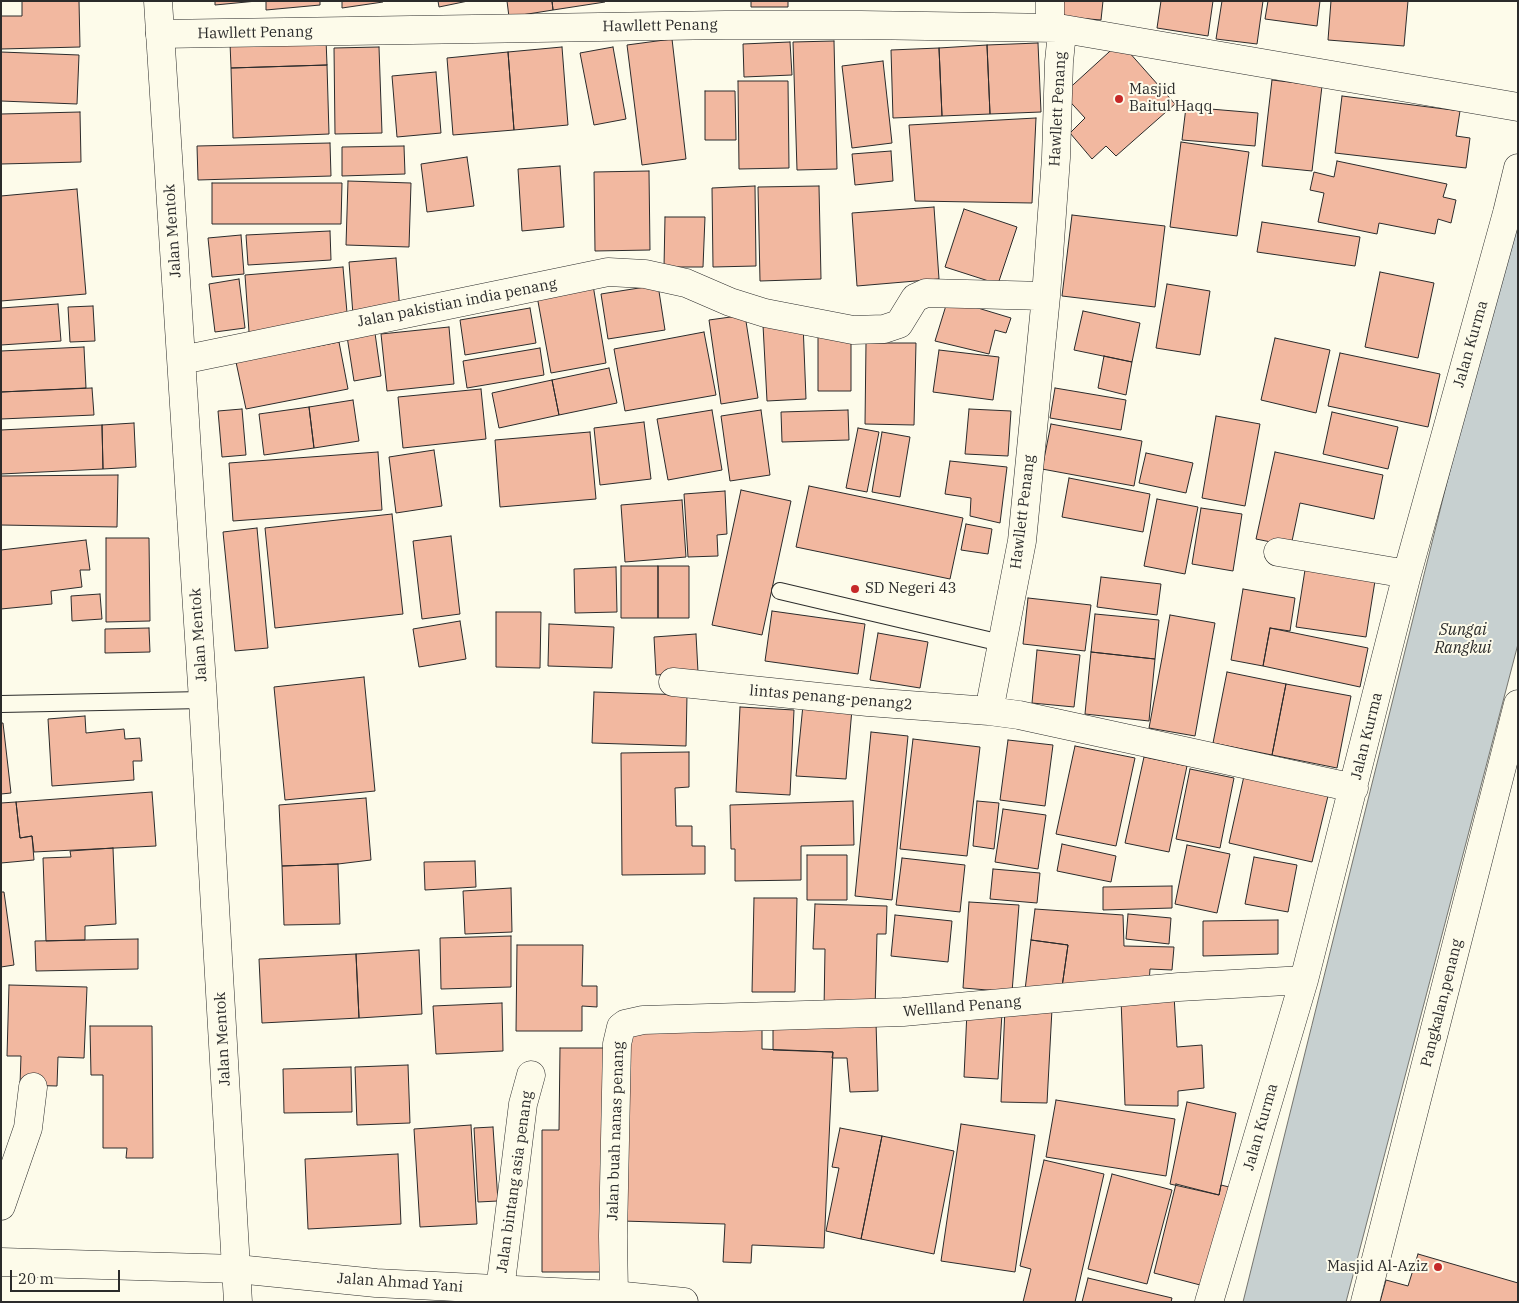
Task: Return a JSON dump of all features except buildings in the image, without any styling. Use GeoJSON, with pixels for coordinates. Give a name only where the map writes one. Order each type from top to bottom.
{"type":"FeatureCollection","features":[{"type":"Feature","properties":{"kind":"main road","name":"Jalan Mentok"},"geometry":{"type":"LineString","coordinates":[[158,1],[203,700],[238,1302]]}},
{"type":"Feature","properties":{"kind":"main road","name":"Hawllett Penang"},"geometry":{"type":"LineString","coordinates":[[160,34],[725,25],[861,13],[1053,19],[1061,42],[1056,158],[1046,296],[1022,541],[989,711]]}},
{"type":"Feature","properties":{"kind":"main road"},"geometry":{"type":"LineString","coordinates":[[1053,19],[1518,108]]}},
{"type":"Feature","properties":{"kind":"main road","name":"Jalan Kurma"},"geometry":{"type":"LineString","coordinates":[[1209,1302],[1304,980],[1407,574],[1518,168]]}},
{"type":"Feature","properties":{"kind":"main road","name":"Jalan pakistian india penang"},"geometry":{"type":"LineString","coordinates":[[182,360],[310,332],[608,272],[645,274],[686,283],[730,302],[775,315],[853,330],[884,329],[899,324],[916,298],[926,293],[1046,296]]}},
{"type":"Feature","properties":{"kind":"main road"},"geometry":{"type":"LineString","coordinates":[[1278,552],[1407,574]]}},
{"type":"Feature","properties":{"kind":"main road","name":"lintas penang-penang2"},"geometry":{"type":"LineString","coordinates":[[673,682],[868,702],[989,711]]}},
{"type":"Feature","properties":{"kind":"main road","name":"Pangkalan,penang"},"geometry":{"type":"LineString","coordinates":[[1365,1302],[1518,704]]}},
{"type":"Feature","properties":{"kind":"main road"},"geometry":{"type":"LineString","coordinates":[[989,711],[1019,715],[1354,788]]}},
{"type":"Feature","properties":{"kind":"main road","name":"Wellland Penang"},"geometry":{"type":"LineString","coordinates":[[621,1027],[643,1020],[903,1012],[1179,987],[1304,980]]}},
{"type":"Feature","properties":{"kind":"main road","name":"Jalan buah nanas penang"},"geometry":{"type":"LineString","coordinates":[[614,1295],[613,1236],[617,1044],[621,1027]]}},
{"type":"Feature","properties":{"kind":"main road","name":"Jalan bintang asia penang"},"geometry":{"type":"LineString","coordinates":[[500,1290],[523,1104],[531,1075]]}},
{"type":"Feature","properties":{"kind":"main road"},"geometry":{"type":"LineString","coordinates":[[1,1206],[28,1128],[33,1087]]}},
{"type":"Feature","properties":{"kind":"main road","name":"Jalan Ahmad Yani"},"geometry":{"type":"LineString","coordinates":[[1,1262],[237,1269],[376,1283],[614,1295],[684,1302]]}},
{"type":"Feature","properties":{"kind":"lane"},"geometry":{"type":"LineString","coordinates":[[780,591],[1001,643]]}},
{"type":"Feature","properties":{"kind":"lane"},"geometry":{"type":"LineString","coordinates":[[1,704],[203,700]]}},
{"type":"Feature","properties":{"kind":"water","name":"Sungai Rangkui"},"geometry":{"type":"Polygon","coordinates":[[[1518,197],[1518,644],[1346,1302],[1243,1302],[1518,197]]]}},
{"type":"Feature","properties":{"kind":"place","name":"Masjid Baitul Haqq"},"geometry":{"type":"Point","coordinates":[1119,99]}},
{"type":"Feature","properties":{"kind":"place","name":"SD Negeri 43"},"geometry":{"type":"Point","coordinates":[855,589]}},
{"type":"Feature","properties":{"kind":"place","name":"Masjid Al-Aziz"},"geometry":{"type":"Point","coordinates":[1438,1267]}}]}
